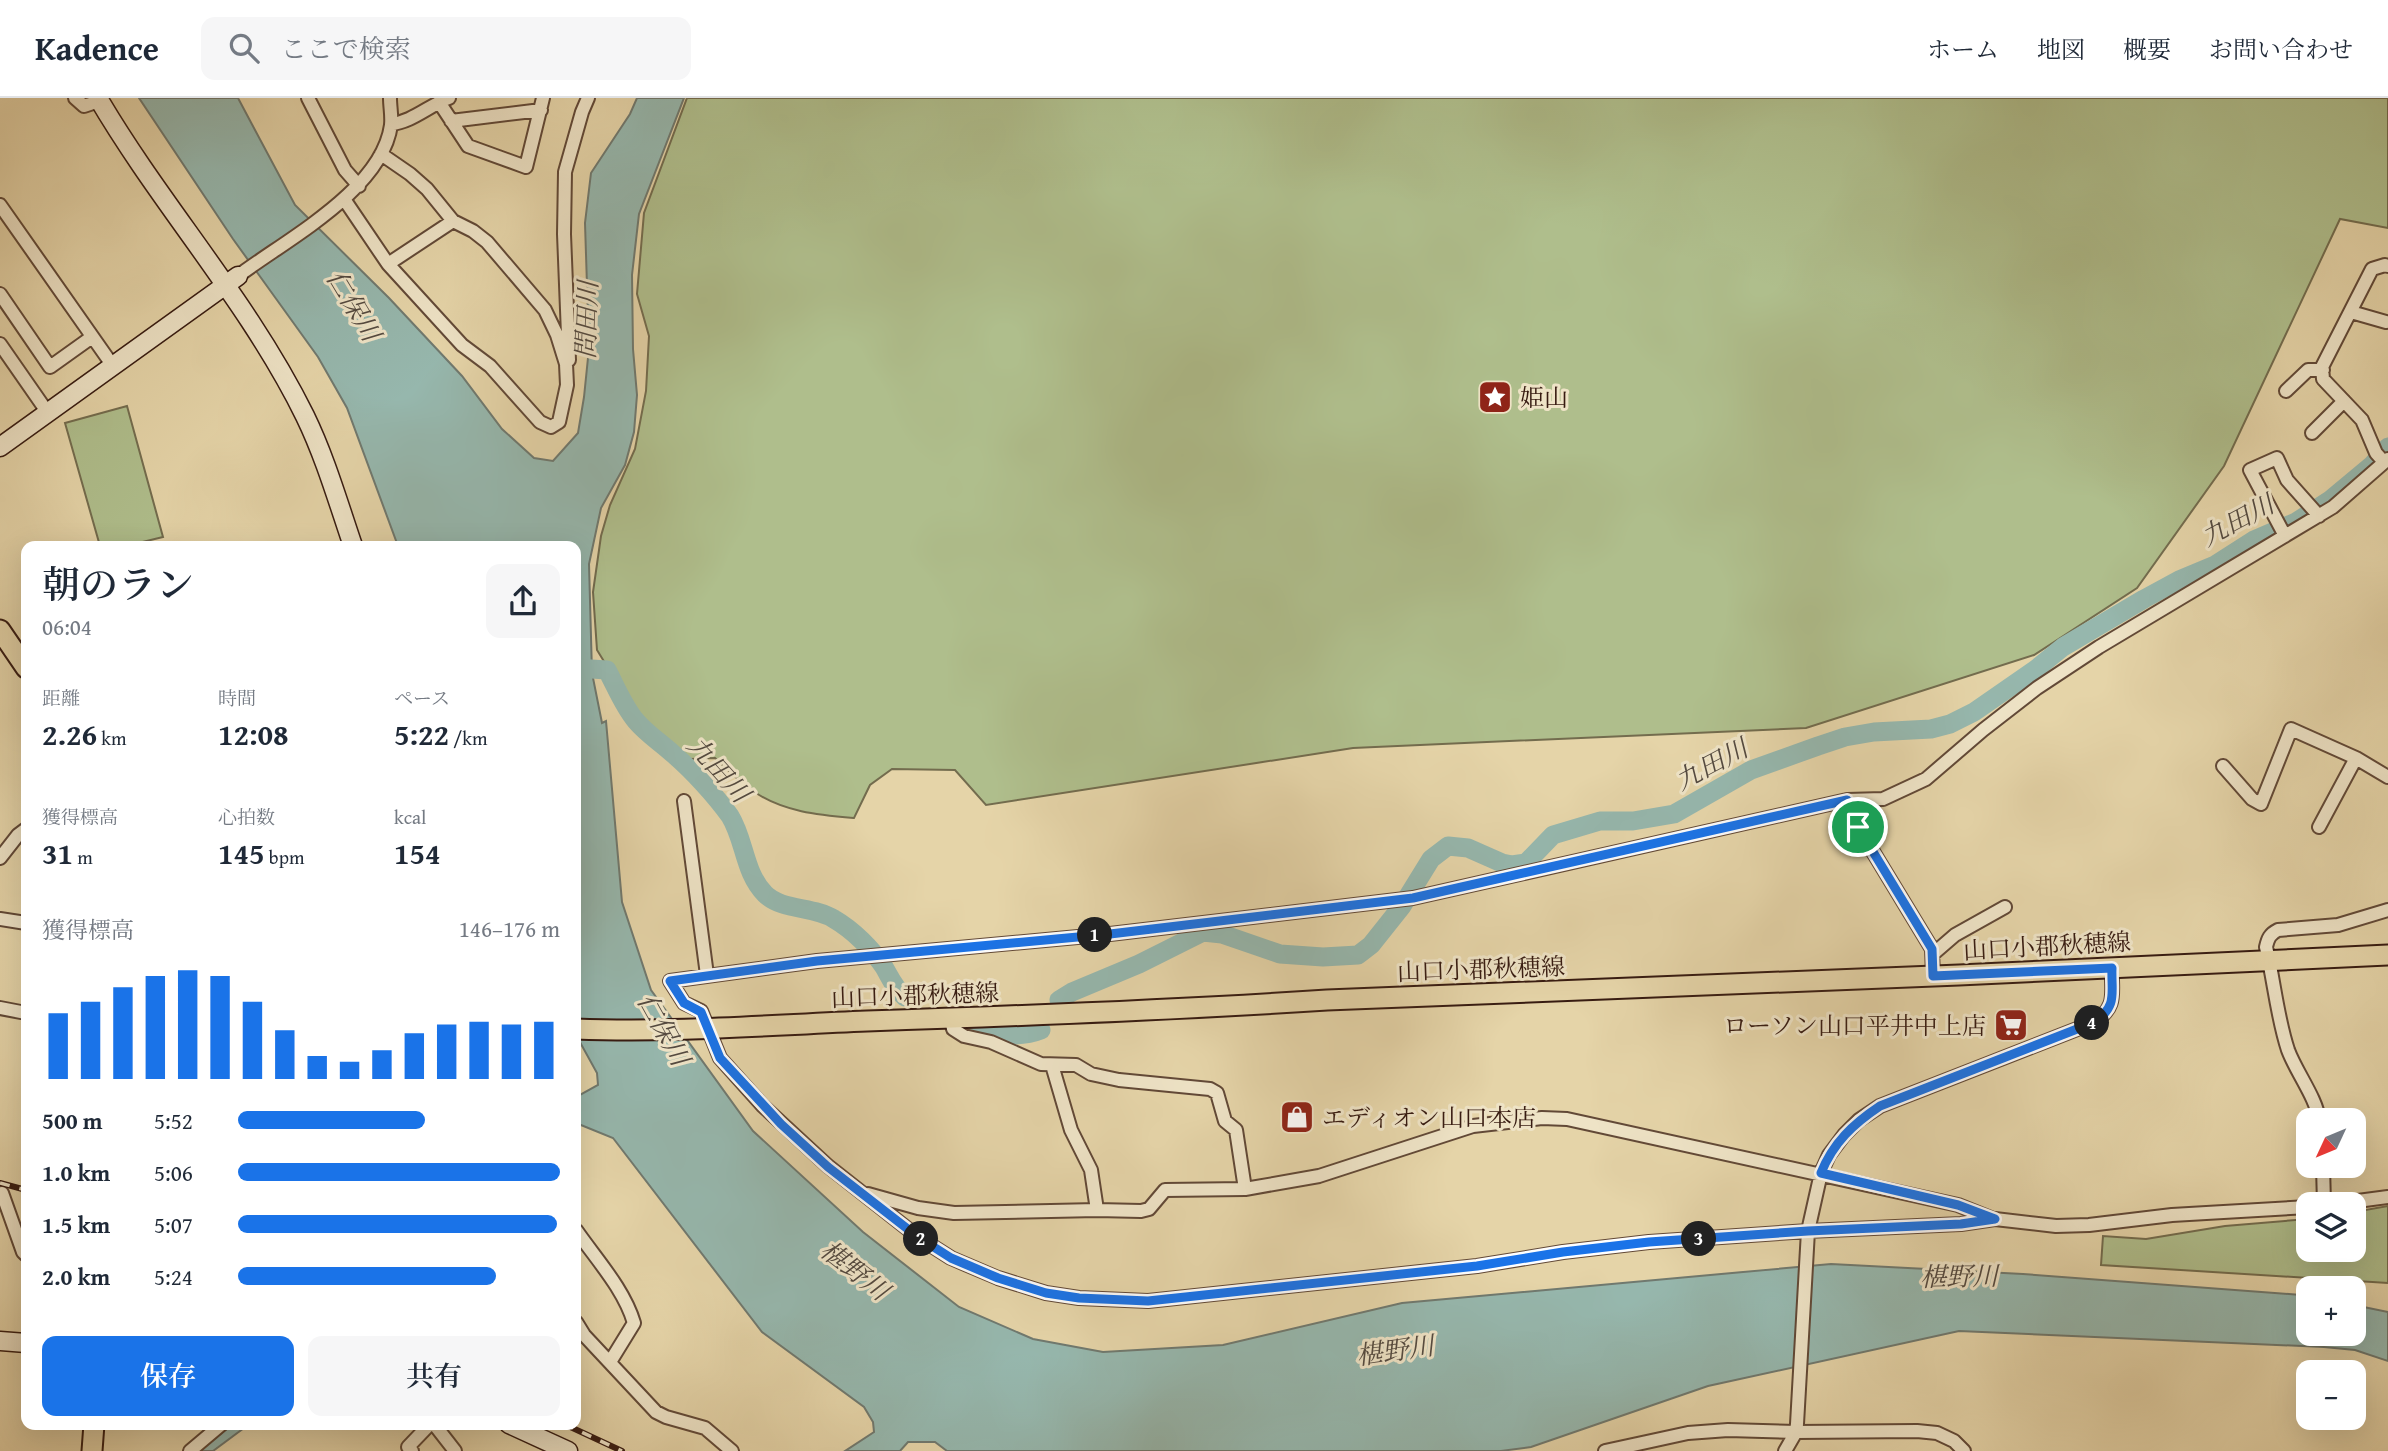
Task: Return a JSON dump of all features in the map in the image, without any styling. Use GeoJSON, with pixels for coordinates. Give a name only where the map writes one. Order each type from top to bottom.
{"type":"FeatureCollection","features":[{"type":"Feature","properties":{"kind":"main road"},"geometry":{"type":"LineString","coordinates":[[0,630],[21,661]]}},
{"type":"Feature","properties":{"kind":"main road","name":"山口小郡秋穂線"},"geometry":{"type":"LineString","coordinates":[[581,1028],[636,1031],[1222,1007],[1327,1000],[1933,976],[2388,954]]}},
{"type":"Feature","properties":{"kind":"main road"},"geometry":{"type":"LineString","coordinates":[[92,1451],[94,1430]]}},
{"type":"Feature","properties":{"kind":"street"},"geometry":{"type":"LineString","coordinates":[[75,98],[85,107],[98,99],[125,142],[235,279],[256,331],[304,415],[326,467],[351,541]]}},
{"type":"Feature","properties":{"kind":"street"},"geometry":{"type":"LineString","coordinates":[[308,98],[345,170],[359,186]]}},
{"type":"Feature","properties":{"kind":"street"},"geometry":{"type":"LineString","coordinates":[[0,447],[235,279],[359,186],[381,154],[391,124],[390,98]]}},
{"type":"Feature","properties":{"kind":"street"},"geometry":{"type":"LineString","coordinates":[[566,364],[569,360],[564,234],[565,172],[588,98]]}},
{"type":"Feature","properties":{"kind":"street"},"geometry":{"type":"LineString","coordinates":[[391,124],[405,123],[444,100],[451,121],[468,146],[526,167],[542,104],[451,121]]}},
{"type":"Feature","properties":{"kind":"street"},"geometry":{"type":"LineString","coordinates":[[341,201],[388,264],[462,345],[490,366],[540,422],[551,427],[559,422],[567,385],[566,364],[557,335],[545,310],[487,242],[453,221],[427,189],[381,154]]}},
{"type":"Feature","properties":{"kind":"street"},"geometry":{"type":"LineString","coordinates":[[0,205],[113,366]]}},
{"type":"Feature","properties":{"kind":"street"},"geometry":{"type":"LineString","coordinates":[[388,264],[453,221]]}},
{"type":"Feature","properties":{"kind":"street"},"geometry":{"type":"LineString","coordinates":[[1995,1219],[1961,1224],[1649,1242],[1477,1266],[1148,1301],[1079,1298],[1046,1293],[998,1278],[951,1258],[918,1237],[828,1167],[720,1058],[704,1028],[701,1012],[684,1003],[670,981],[817,961],[1110,934],[1406,899],[1847,800],[1883,799],[1926,779],[1983,730],[2047,681],[2099,647],[2316,512],[2333,507],[2383,459],[2362,420],[2323,379],[2323,370],[2372,269],[2388,266]]}},
{"type":"Feature","properties":{"kind":"street"},"geometry":{"type":"LineString","coordinates":[[0,294],[50,367],[92,337]]}},
{"type":"Feature","properties":{"kind":"street"},"geometry":{"type":"LineString","coordinates":[[2351,312],[2386,322]]}},
{"type":"Feature","properties":{"kind":"street"},"geometry":{"type":"LineString","coordinates":[[0,344],[48,413]]}},
{"type":"Feature","properties":{"kind":"street"},"geometry":{"type":"LineString","coordinates":[[2286,391],[2308,370],[2323,370]]}},
{"type":"Feature","properties":{"kind":"street"},"geometry":{"type":"LineString","coordinates":[[2312,433],[2344,401]]}},
{"type":"Feature","properties":{"kind":"street"},"geometry":{"type":"LineString","coordinates":[[2283,532],[2250,470],[2277,458],[2287,480],[2316,512]]}},
{"type":"Feature","properties":{"kind":"street"},"geometry":{"type":"LineString","coordinates":[[2223,766],[2252,799],[2262,804],[2291,729],[2356,758],[2388,777]]}},
{"type":"Feature","properties":{"kind":"street"},"geometry":{"type":"LineString","coordinates":[[2319,827],[2356,758]]}},
{"type":"Feature","properties":{"kind":"street"},"geometry":{"type":"LineString","coordinates":[[1847,800],[1858,827],[1932,949],[1933,976]]}},
{"type":"Feature","properties":{"kind":"street"},"geometry":{"type":"LineString","coordinates":[[684,801],[707,975]]}},
{"type":"Feature","properties":{"kind":"street"},"geometry":{"type":"LineString","coordinates":[[0,858],[21,833]]}},
{"type":"Feature","properties":{"kind":"street"},"geometry":{"type":"LineString","coordinates":[[1933,954],[1955,935],[2005,907]]}},
{"type":"Feature","properties":{"kind":"street"},"geometry":{"type":"LineString","coordinates":[[2317,1108],[2288,1050],[2266,947],[2268,939],[2271,933],[2278,930],[2338,925],[2388,910]]}},
{"type":"Feature","properties":{"kind":"street"},"geometry":{"type":"LineString","coordinates":[[0,919],[21,922]]}},
{"type":"Feature","properties":{"kind":"street"},"geometry":{"type":"LineString","coordinates":[[1785,1451],[1796,1428],[1808,1231],[1821,1173],[1829,1155],[1859,1120],[1880,1106],[2095,1022],[2109,1010],[2112,968]]}},
{"type":"Feature","properties":{"kind":"street"},"geometry":{"type":"LineString","coordinates":[[0,1008],[21,1012]]}},
{"type":"Feature","properties":{"kind":"street"},"geometry":{"type":"LineString","coordinates":[[951,1018],[953,1028],[964,1036],[991,1042],[1041,1064],[1076,1065],[1091,1074],[1119,1080],[1210,1089],[1217,1093],[1225,1121],[1236,1130],[1245,1189]]}},
{"type":"Feature","properties":{"kind":"street"},"geometry":{"type":"LineString","coordinates":[[1052,1065],[1071,1130],[1091,1170],[1097,1209]]}},
{"type":"Feature","properties":{"kind":"street"},"geometry":{"type":"LineString","coordinates":[[861,1192],[918,1208],[954,1213],[1097,1209],[1141,1211],[1149,1209],[1165,1190],[1245,1189],[1319,1176],[1473,1126],[1542,1118],[1567,1119],[1821,1173],[1958,1205],[1995,1219],[2056,1226],[2172,1215],[2296,1208]]}},
{"type":"Feature","properties":{"kind":"street"},"geometry":{"type":"LineString","coordinates":[[2,1193],[21,1242]]}},
{"type":"Feature","properties":{"kind":"street"},"geometry":{"type":"LineString","coordinates":[[2366,1200],[2388,1197]]}},
{"type":"Feature","properties":{"kind":"street"},"geometry":{"type":"LineString","coordinates":[[581,1237],[616,1287],[634,1323],[610,1362]]}},
{"type":"Feature","properties":{"kind":"street"},"geometry":{"type":"LineString","coordinates":[[581,1330],[656,1412],[705,1428],[732,1451]]}},
{"type":"Feature","properties":{"kind":"street"},"geometry":{"type":"LineString","coordinates":[[0,1340],[21,1342]]}},
{"type":"Feature","properties":{"kind":"street"},"geometry":{"type":"LineString","coordinates":[[1605,1451],[1708,1431],[1796,1428],[1937,1433],[1954,1441],[1964,1451]]}},
{"type":"Feature","properties":{"kind":"street"},"geometry":{"type":"LineString","coordinates":[[190,1451],[215,1430]]}},
{"type":"Feature","properties":{"kind":"street"},"geometry":{"type":"LineString","coordinates":[[411,1448],[427,1430]]}},
{"type":"Feature","properties":{"kind":"street"},"geometry":{"type":"LineString","coordinates":[[437,1430],[455,1451]]}},
{"type":"Feature","properties":{"kind":"street"},"geometry":{"type":"LineString","coordinates":[[522,1430],[568,1451]]}},
{"type":"Feature","properties":{"kind":"green space"},"geometry":{"type":"Polygon","coordinates":[[[687,98],[2388,98],[2388,228],[2340,219],[2224,466],[2137,588],[2034,655],[1806,728],[1353,748],[986,805],[955,770],[892,769],[870,785],[854,818],[815,814],[777,804],[738,780],[715,758],[690,759],[640,720],[597,650],[593,592],[601,536],[610,505],[635,449],[646,391],[649,336],[637,294],[644,213],[687,98]]]}},
{"type":"Feature","properties":{"kind":"green space"},"geometry":{"type":"Polygon","coordinates":[[[127,406],[163,537],[147,541],[99,541],[65,423],[127,406]]]}},
{"type":"Feature","properties":{"kind":"green space"},"geometry":{"type":"Polygon","coordinates":[[[2388,1206],[2388,1283],[2366,1282],[2366,1276],[2296,1277],[2101,1265],[2103,1236],[2146,1239],[2225,1226],[2296,1220],[2296,1262],[2366,1262],[2366,1210],[2388,1206]]]}},
{"type":"Feature","properties":{"kind":"water"},"geometry":{"type":"Polygon","coordinates":[[[139,98],[238,98],[295,205],[389,298],[462,376],[502,429],[534,458],[553,461],[578,433],[584,397],[589,348],[585,223],[591,173],[630,114],[637,98],[684,98],[639,214],[632,275],[637,395],[634,432],[625,465],[601,508],[589,564],[592,673],[602,723],[606,721],[622,902],[651,990],[753,1131],[863,1232],[959,1307],[1033,1339],[1103,1352],[1223,1345],[1402,1303],[1831,1264],[2023,1274],[2296,1295],[2296,1346],[1959,1331],[1708,1386],[1531,1447],[1501,1451],[947,1451],[935,1442],[908,1442],[900,1451],[845,1451],[874,1432],[873,1422],[864,1407],[762,1332],[613,1138],[581,1125],[581,1094],[598,1085],[597,1073],[581,1044],[581,541],[396,541],[347,408],[318,357],[233,239],[139,98]]]}},
{"type":"Feature","properties":{"kind":"water"},"geometry":{"type":"Polygon","coordinates":[[[2366,1307],[2388,1312],[2388,1361],[2355,1350],[2301,1346],[2366,1346],[2366,1307]]]}},
{"type":"Feature","properties":{"kind":"water"},"geometry":{"type":"Polygon","coordinates":[[[225,1430],[241,1430],[213,1451],[198,1451],[225,1430]]]}},
{"type":"Feature","properties":{"kind":"waterway","name":"九田川"},"geometry":{"type":"LineString","coordinates":[[1059,1000],[1203,932],[1222,934],[1280,954],[1323,957],[1358,955],[1371,945],[1402,906],[1431,859],[1448,846],[1468,848],[1502,863],[1526,863],[1553,835],[1600,821],[1633,821],[1674,814],[1751,770],[1845,737],[1874,732],[1931,729],[1950,724],[1974,712],[2063,647],[2144,599],[2215,565],[2254,540],[2296,522],[2330,500],[2372,465],[2388,447]]}},
{"type":"Feature","properties":{"kind":"waterway","name":"九田川"},"geometry":{"type":"LineString","coordinates":[[581,668],[607,670],[636,721],[687,767],[717,800],[735,825],[753,876],[765,894],[780,903],[826,915],[848,929],[874,953],[905,997]]}},
{"type":"Feature","properties":{"kind":"waterway","name":"九田川"},"geometry":{"type":"LineString","coordinates":[[978,1031],[1018,1035],[1041,1030]]}},
{"type":"Feature","properties":{"kind":"railway"},"geometry":{"type":"LineString","coordinates":[[0,1183],[21,1189]]}},
{"type":"Feature","properties":{"kind":"railway"},"geometry":{"type":"LineString","coordinates":[[577,1430],[622,1451]]}},
{"type":"Feature","properties":{"kind":"place","name":"姫山"},"geometry":{"type":"Point","coordinates":[1495,397]}},
{"type":"Feature","properties":{"kind":"place","name":"ローソン山口平井中上店"},"geometry":{"type":"Point","coordinates":[2011,1025]}},
{"type":"Feature","properties":{"kind":"place","name":"エディオン山口本店"},"geometry":{"type":"Point","coordinates":[1297,1117]}},
{"type":"Feature","properties":{"kind":"route"},"geometry":{"type":"LineString","coordinates":[[1847,800],[1858,827],[1932,949],[1933,976],[2112,968],[2109,1010],[2095,1022],[1880,1106],[1859,1120],[1844,1135],[1829,1155],[1821,1173],[1958,1205],[1995,1219],[1961,1224],[1649,1242],[1477,1266],[1148,1301],[1079,1298],[1046,1293],[998,1278],[951,1258],[918,1237],[828,1167],[781,1124],[736,1077],[720,1058],[701,1012],[684,1003],[670,981],[817,961],[1110,934],[1413,898],[1847,800]]}},
{"type":"Feature","properties":{"kind":"water label","name":"仁保川"},"geometry":{"type":"Point","coordinates":[354,305]}},
{"type":"Feature","properties":{"kind":"water label","name":"問田川"},"geometry":{"type":"Point","coordinates":[586,320]}},
{"type":"Feature","properties":{"kind":"water label","name":"仁保川"},"geometry":{"type":"Point","coordinates":[664,1029]}},
{"type":"Feature","properties":{"kind":"water label","name":"椹野川"},"geometry":{"type":"Point","coordinates":[855,1270]}},
{"type":"Feature","properties":{"kind":"water label","name":"椹野川"},"geometry":{"type":"Point","coordinates":[1959,1276]}},
{"type":"Feature","properties":{"kind":"water label","name":"椹野川"},"geometry":{"type":"Point","coordinates":[1395,1350]}}]}
